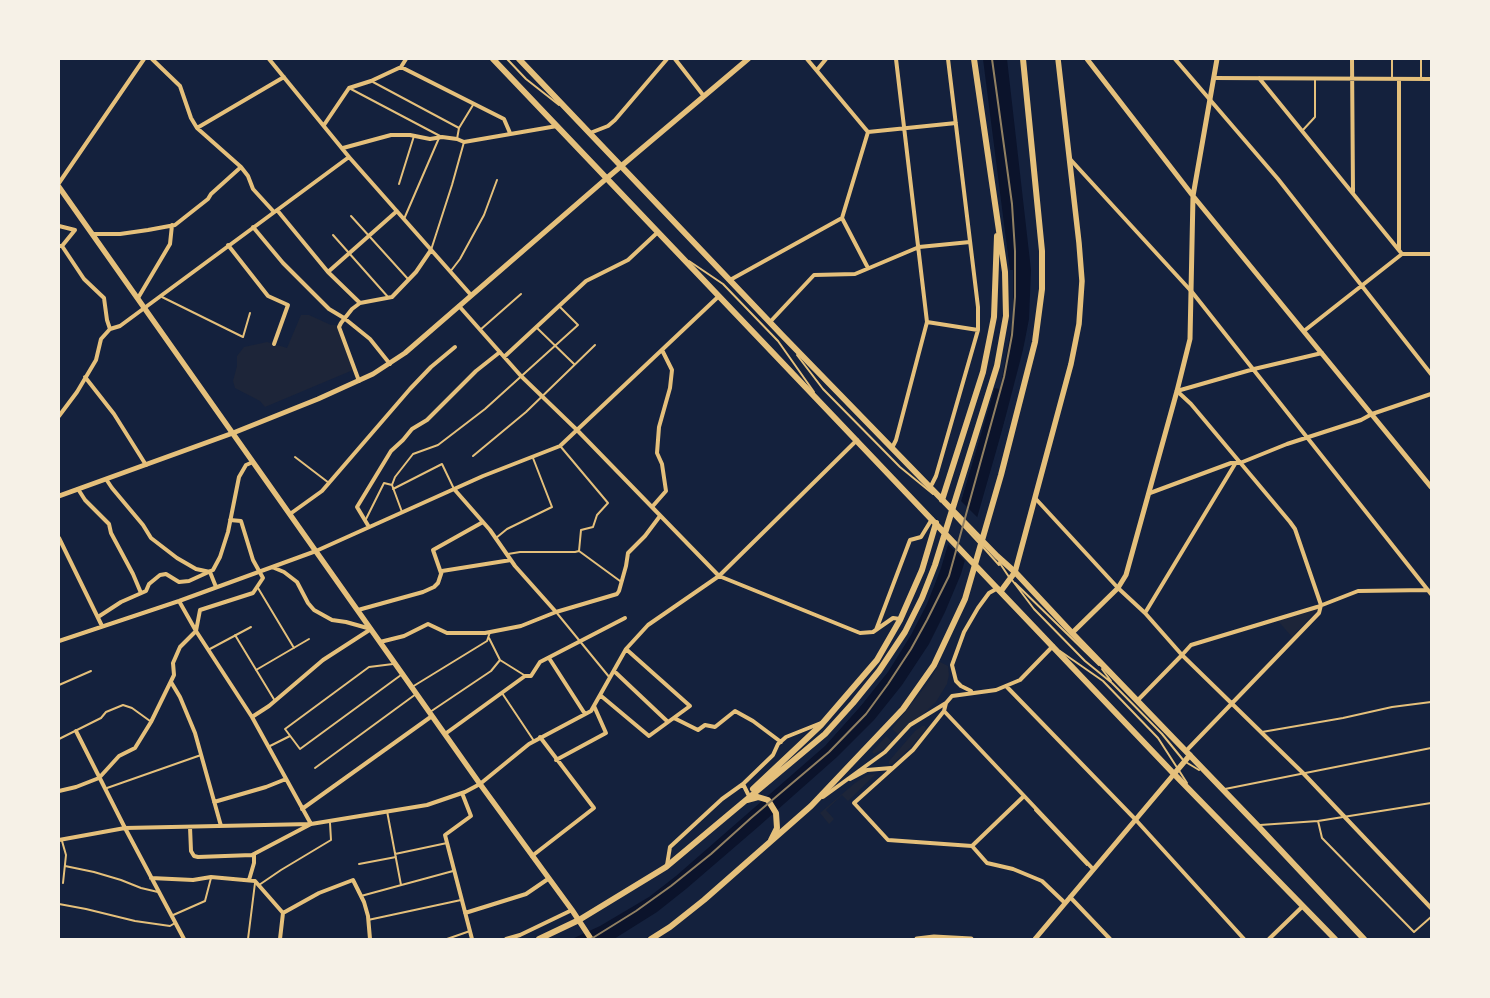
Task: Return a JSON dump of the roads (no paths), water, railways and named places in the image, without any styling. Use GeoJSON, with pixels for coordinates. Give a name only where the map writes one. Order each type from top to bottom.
{"type":"FeatureCollection","features":[{"type":"Feature","properties":{"kind":"main road"},"geometry":{"type":"LineString","coordinates":[[494,59],[1053,646],[1176,771],[1193,793],[1336,939]]}},
{"type":"Feature","properties":{"kind":"main road"},"geometry":{"type":"LineString","coordinates":[[519,59],[994,555],[1016,572],[1364,939]]}},
{"type":"Feature","properties":{"kind":"main road"},"geometry":{"type":"LineString","coordinates":[[608,178],[703,95],[748,59]]}},
{"type":"Feature","properties":{"kind":"main road"},"geometry":{"type":"LineString","coordinates":[[539,939],[578,920],[666,867],[825,734],[879,671],[905,632],[922,598],[935,566],[994,375],[1003,342],[1006,316],[1005,272],[974,59]]}},
{"type":"Feature","properties":{"kind":"main road"},"geometry":{"type":"LineString","coordinates":[[651,939],[670,927],[704,900],[812,806],[903,709],[934,665],[965,598],[1003,466],[1035,342],[1042,289],[1042,243],[1023,59]]}},
{"type":"Feature","properties":{"kind":"main road"},"geometry":{"type":"LineString","coordinates":[[999,589],[1016,572],[1034,497],[1071,364],[1079,324],[1082,281],[1058,59]]}},
{"type":"Feature","properties":{"kind":"main road"},"geometry":{"type":"LineString","coordinates":[[59,187],[591,939]]}},
{"type":"Feature","properties":{"kind":"main road"},"geometry":{"type":"LineString","coordinates":[[947,505],[955,461],[982,372],[994,318],[998,220]]}},
{"type":"Feature","properties":{"kind":"main road"},"geometry":{"type":"LineString","coordinates":[[702,836],[825,720],[877,660],[900,618],[922,570],[936,523]]}},
{"type":"Feature","properties":{"kind":"main road"},"geometry":{"type":"LineString","coordinates":[[1176,771],[1188,753]]}},
{"type":"Feature","properties":{"kind":"main road"},"geometry":{"type":"LineString","coordinates":[[745,801],[758,797],[768,800],[776,813],[777,828],[769,843]]}},
{"type":"Feature","properties":{"kind":"street"},"geometry":{"type":"LineString","coordinates":[[59,183],[144,59]]}},
{"type":"Feature","properties":{"kind":"street"},"geometry":{"type":"LineString","coordinates":[[152,59],[180,86],[191,118],[197,128],[241,167],[248,176],[253,189],[275,211],[328,272],[360,303]]}},
{"type":"Feature","properties":{"kind":"street"},"geometry":{"type":"LineString","coordinates":[[269,59],[349,156],[471,296]]}},
{"type":"Feature","properties":{"kind":"street"},"geometry":{"type":"LineString","coordinates":[[324,125],[349,88],[371,81],[401,67],[406,59]]}},
{"type":"Feature","properties":{"kind":"street"},"geometry":{"type":"LineString","coordinates":[[590,133],[608,126],[616,120],[667,59]]}},
{"type":"Feature","properties":{"kind":"street"},"geometry":{"type":"LineString","coordinates":[[675,59],[703,95]]}},
{"type":"Feature","properties":{"kind":"street"},"geometry":{"type":"LineString","coordinates":[[808,59],[868,132]]}},
{"type":"Feature","properties":{"kind":"street"},"geometry":{"type":"LineString","coordinates":[[817,70],[826,59]]}},
{"type":"Feature","properties":{"kind":"street"},"geometry":{"type":"LineString","coordinates":[[892,448],[896,440],[927,322],[896,59]]}},
{"type":"Feature","properties":{"kind":"street"},"geometry":{"type":"LineString","coordinates":[[929,486],[936,476],[978,330],[978,307],[948,59]]}},
{"type":"Feature","properties":{"kind":"street"},"geometry":{"type":"LineString","coordinates":[[1175,59],[1278,178],[1431,374]]}},
{"type":"Feature","properties":{"kind":"street"},"geometry":{"type":"LineString","coordinates":[[1072,633],[1118,588],[1131,562],[1177,391],[1190,339],[1193,196],[1217,59]]}},
{"type":"Feature","properties":{"kind":"street"},"geometry":{"type":"LineString","coordinates":[[1352,59],[1353,192]]}},
{"type":"Feature","properties":{"kind":"street"},"geometry":{"type":"LineString","coordinates":[[1088,60],[1193,196],[1431,487]]}},
{"type":"Feature","properties":{"kind":"street"},"geometry":{"type":"LineString","coordinates":[[401,67],[504,119],[510,133]]}},
{"type":"Feature","properties":{"kind":"street"},"geometry":{"type":"LineString","coordinates":[[197,128],[284,77]]}},
{"type":"Feature","properties":{"kind":"street"},"geometry":{"type":"LineString","coordinates":[[1214,78],[1431,78]]}},
{"type":"Feature","properties":{"kind":"street"},"geometry":{"type":"LineString","coordinates":[[1259,78],[1402,254]]}},
{"type":"Feature","properties":{"kind":"street"},"geometry":{"type":"LineString","coordinates":[[1399,78],[1399,249]]}},
{"type":"Feature","properties":{"kind":"street"},"geometry":{"type":"LineString","coordinates":[[868,132],[956,123]]}},
{"type":"Feature","properties":{"kind":"street"},"geometry":{"type":"LineString","coordinates":[[343,148],[391,135],[430,139],[441,137],[464,142],[557,126]]}},
{"type":"Feature","properties":{"kind":"street"},"geometry":{"type":"LineString","coordinates":[[730,280],[842,218],[868,132]]}},
{"type":"Feature","properties":{"kind":"street"},"geometry":{"type":"LineString","coordinates":[[59,416],[96,360],[102,339],[110,329],[120,326],[349,156]]}},
{"type":"Feature","properties":{"kind":"street"},"geometry":{"type":"LineString","coordinates":[[1068,157],[1192,292],[1430,592]]}},
{"type":"Feature","properties":{"kind":"street"},"geometry":{"type":"LineString","coordinates":[[92,234],[120,234],[175,224],[208,199],[210,194],[241,167]]}},
{"type":"Feature","properties":{"kind":"street"},"geometry":{"type":"LineString","coordinates":[[59,496],[233,433],[359,381],[390,364],[608,178]]}},
{"type":"Feature","properties":{"kind":"street"},"geometry":{"type":"LineString","coordinates":[[328,272],[397,212]]}},
{"type":"Feature","properties":{"kind":"street"},"geometry":{"type":"LineString","coordinates":[[842,218],[868,268]]}},
{"type":"Feature","properties":{"kind":"street"},"geometry":{"type":"LineString","coordinates":[[138,298],[170,244],[172,225]]}},
{"type":"Feature","properties":{"kind":"street"},"geometry":{"type":"LineString","coordinates":[[59,226],[75,230],[88,227]]}},
{"type":"Feature","properties":{"kind":"street"},"geometry":{"type":"LineString","coordinates":[[253,227],[283,263],[329,309],[344,318],[370,339],[390,364]]}},
{"type":"Feature","properties":{"kind":"street"},"geometry":{"type":"LineString","coordinates":[[75,230],[60,246],[84,279],[104,298],[110,329]]}},
{"type":"Feature","properties":{"kind":"street"},"geometry":{"type":"LineString","coordinates":[[504,357],[586,280],[619,266],[628,260],[658,232]]}},
{"type":"Feature","properties":{"kind":"street"},"geometry":{"type":"LineString","coordinates":[[770,322],[814,275],[855,274],[918,247],[970,242]]}},
{"type":"Feature","properties":{"kind":"street"},"geometry":{"type":"LineString","coordinates":[[228,245],[268,296],[288,305],[274,344]]}},
{"type":"Feature","properties":{"kind":"street"},"geometry":{"type":"LineString","coordinates":[[359,381],[339,327],[344,318],[360,303],[392,296],[416,272],[431,250]]}},
{"type":"Feature","properties":{"kind":"street"},"geometry":{"type":"LineString","coordinates":[[1304,331],[1402,254],[1431,254]]}},
{"type":"Feature","properties":{"kind":"street"},"geometry":{"type":"LineString","coordinates":[[59,640],[179,601],[316,551],[482,476],[533,458],[560,446],[719,296]]}},
{"type":"Feature","properties":{"kind":"street"},"geometry":{"type":"LineString","coordinates":[[459,306],[520,376],[578,430],[719,576],[860,633],[876,630],[893,618],[900,618]]}},
{"type":"Feature","properties":{"kind":"street"},"geometry":{"type":"LineString","coordinates":[[927,322],[978,330]]}},
{"type":"Feature","properties":{"kind":"street"},"geometry":{"type":"LineString","coordinates":[[290,514],[330,483],[410,389],[455,347]]}},
{"type":"Feature","properties":{"kind":"street"},"geometry":{"type":"LineString","coordinates":[[652,507],[666,491],[662,464],[657,453],[659,427],[670,388],[672,370],[662,350]]}},
{"type":"Feature","properties":{"kind":"street"},"geometry":{"type":"LineString","coordinates":[[369,526],[357,507],[391,451],[412,429],[427,420],[476,371],[500,352]]}},
{"type":"Feature","properties":{"kind":"street"},"geometry":{"type":"LineString","coordinates":[[1177,391],[1254,369],[1322,353]]}},
{"type":"Feature","properties":{"kind":"street"},"geometry":{"type":"LineString","coordinates":[[86,377],[114,414],[146,465]]}},
{"type":"Feature","properties":{"kind":"street"},"geometry":{"type":"LineString","coordinates":[[1177,391],[1191,404],[1295,529],[1320,606],[1319,613],[1188,753]]}},
{"type":"Feature","properties":{"kind":"street"},"geometry":{"type":"LineString","coordinates":[[1150,493],[1231,463],[1240,463],[1306,437],[1361,420],[1372,414],[1431,394]]}},
{"type":"Feature","properties":{"kind":"street"},"geometry":{"type":"LineString","coordinates":[[60,839],[125,828],[310,824],[427,805],[462,793],[480,784],[534,741],[591,711],[626,649],[648,625],[719,576],[857,440]]}},
{"type":"Feature","properties":{"kind":"street"},"geometry":{"type":"LineString","coordinates":[[98,617],[121,602],[146,591],[149,584],[160,575],[166,574],[179,582],[189,581],[213,570],[220,557],[239,477],[246,465],[253,462]]}},
{"type":"Feature","properties":{"kind":"street"},"geometry":{"type":"LineString","coordinates":[[1145,613],[1235,464]]}},
{"type":"Feature","properties":{"kind":"street"},"geometry":{"type":"LineString","coordinates":[[106,479],[143,525],[151,538],[176,558],[196,569],[210,572]]}},
{"type":"Feature","properties":{"kind":"street"},"geometry":{"type":"LineString","coordinates":[[78,489],[85,500],[109,524],[111,534],[141,593]]}},
{"type":"Feature","properties":{"kind":"street"},"geometry":{"type":"LineString","coordinates":[[454,489],[496,538],[515,566],[556,612]]}},
{"type":"Feature","properties":{"kind":"street"},"geometry":{"type":"LineString","coordinates":[[1034,497],[1118,588],[1145,613],[1182,655],[1303,773],[1431,908]]}},
{"type":"Feature","properties":{"kind":"street"},"geometry":{"type":"LineString","coordinates":[[380,642],[404,636],[428,624],[447,633],[490,632],[521,626],[556,612],[617,594],[622,582],[628,553],[645,536],[660,516]]}},
{"type":"Feature","properties":{"kind":"street"},"geometry":{"type":"LineString","coordinates":[[59,791],[99,778],[119,756],[135,748],[152,722],[171,682],[174,675],[173,663],[180,647],[196,631],[200,610],[253,593],[263,578],[253,560],[241,521],[230,520]]}},
{"type":"Feature","properties":{"kind":"street"},"geometry":{"type":"LineString","coordinates":[[358,610],[423,592],[434,587],[438,583],[441,573],[433,550],[483,522]]}},
{"type":"Feature","properties":{"kind":"street"},"geometry":{"type":"LineString","coordinates":[[876,630],[910,540],[921,537],[936,523]]}},
{"type":"Feature","properties":{"kind":"street"},"geometry":{"type":"LineString","coordinates":[[59,538],[102,626]]}},
{"type":"Feature","properties":{"kind":"street"},"geometry":{"type":"LineString","coordinates":[[441,573],[442,571],[511,560]]}},
{"type":"Feature","properties":{"kind":"street"},"geometry":{"type":"LineString","coordinates":[[272,567],[284,572],[296,582],[314,610],[332,620],[371,629]]}},
{"type":"Feature","properties":{"kind":"street"},"geometry":{"type":"LineString","coordinates":[[210,572],[216,587]]}},
{"type":"Feature","properties":{"kind":"street"},"geometry":{"type":"LineString","coordinates":[[976,692],[961,686],[956,681],[952,665],[964,632],[978,608],[989,593],[999,589]]}},
{"type":"Feature","properties":{"kind":"street"},"geometry":{"type":"LineString","coordinates":[[1137,701],[1190,645],[1320,606],[1358,592],[1430,592]]}},
{"type":"Feature","properties":{"kind":"street"},"geometry":{"type":"LineString","coordinates":[[179,601],[252,718],[310,824]]}},
{"type":"Feature","properties":{"kind":"street"},"geometry":{"type":"LineString","coordinates":[[445,734],[525,676],[530,676],[540,662],[625,618]]}},
{"type":"Feature","properties":{"kind":"street"},"geometry":{"type":"LineString","coordinates":[[252,718],[323,660],[371,629]]}},
{"type":"Feature","properties":{"kind":"street"},"geometry":{"type":"LineString","coordinates":[[1053,646],[1020,680],[989,691],[952,696],[943,712],[912,750],[854,803],[888,840],[972,846],[987,863],[1013,869],[1042,881],[1065,903]]}},
{"type":"Feature","properties":{"kind":"street"},"geometry":{"type":"LineString","coordinates":[[600,695],[649,736],[690,706],[626,649]]}},
{"type":"Feature","properties":{"kind":"street"},"geometry":{"type":"LineString","coordinates":[[549,658],[586,714]]}},
{"type":"Feature","properties":{"kind":"street"},"geometry":{"type":"LineString","coordinates":[[614,671],[668,722]]}},
{"type":"Feature","properties":{"kind":"street"},"geometry":{"type":"LineString","coordinates":[[171,682],[180,697],[195,733],[221,826]]}},
{"type":"Feature","properties":{"kind":"street"},"geometry":{"type":"LineString","coordinates":[[1006,686],[1135,819],[1244,939]]}},
{"type":"Feature","properties":{"kind":"street"},"geometry":{"type":"LineString","coordinates":[[812,806],[839,784],[885,752],[910,725],[946,704]]}},
{"type":"Feature","properties":{"kind":"street"},"geometry":{"type":"LineString","coordinates":[[556,760],[606,733],[594,706]]}},
{"type":"Feature","properties":{"kind":"street"},"geometry":{"type":"LineString","coordinates":[[674,718],[698,730],[705,725],[714,727],[735,711],[754,720],[780,742]]}},
{"type":"Feature","properties":{"kind":"street"},"geometry":{"type":"LineString","coordinates":[[943,712],[1093,870]]}},
{"type":"Feature","properties":{"kind":"street"},"geometry":{"type":"LineString","coordinates":[[302,809],[431,714]]}},
{"type":"Feature","properties":{"kind":"street"},"geometry":{"type":"LineString","coordinates":[[666,867],[670,847],[722,798],[743,784],[773,755],[780,742],[786,737],[825,720]]}},
{"type":"Feature","properties":{"kind":"street"},"geometry":{"type":"LineString","coordinates":[[76,731],[184,939]]}},
{"type":"Feature","properties":{"kind":"street"},"geometry":{"type":"LineString","coordinates":[[532,856],[594,808],[540,738]]}},
{"type":"Feature","properties":{"kind":"street"},"geometry":{"type":"LineString","coordinates":[[839,784],[867,770],[892,768]]}},
{"type":"Feature","properties":{"kind":"street"},"geometry":{"type":"LineString","coordinates":[[1035,939],[1176,771]]}},
{"type":"Feature","properties":{"kind":"street"},"geometry":{"type":"LineString","coordinates":[[214,802],[266,787],[286,779]]}},
{"type":"Feature","properties":{"kind":"street"},"geometry":{"type":"LineString","coordinates":[[743,784],[748,794]]}},
{"type":"Feature","properties":{"kind":"street"},"geometry":{"type":"LineString","coordinates":[[462,793],[471,816],[445,835],[472,939]]}},
{"type":"Feature","properties":{"kind":"street"},"geometry":{"type":"LineString","coordinates":[[972,846],[1023,796]]}},
{"type":"Feature","properties":{"kind":"street"},"geometry":{"type":"LineString","coordinates":[[190,827],[191,851],[194,856],[254,855],[310,824]]}},
{"type":"Feature","properties":{"kind":"street"},"geometry":{"type":"LineString","coordinates":[[249,880],[254,863],[254,855]]}},
{"type":"Feature","properties":{"kind":"street"},"geometry":{"type":"LineString","coordinates":[[151,878],[193,880],[211,877],[249,880],[257,883],[283,913],[280,939]]}},
{"type":"Feature","properties":{"kind":"street"},"geometry":{"type":"LineString","coordinates":[[465,913],[526,894],[548,878]]}},
{"type":"Feature","properties":{"kind":"street"},"geometry":{"type":"LineString","coordinates":[[283,913],[319,893],[353,880],[361,896],[368,920],[370,939]]}},
{"type":"Feature","properties":{"kind":"street"},"geometry":{"type":"LineString","coordinates":[[1070,897],[1110,939]]}},
{"type":"Feature","properties":{"kind":"street"},"geometry":{"type":"LineString","coordinates":[[1269,939],[1303,906]]}},
{"type":"Feature","properties":{"kind":"street"},"geometry":{"type":"LineString","coordinates":[[506,939],[520,935],[572,910]]}},
{"type":"Feature","properties":{"kind":"street"},"geometry":{"type":"LineString","coordinates":[[917,939],[934,937],[971,939]]}},
{"type":"Feature","properties":{"kind":"lane"},"geometry":{"type":"LineString","coordinates":[[507,59],[526,79],[578,121]]}},
{"type":"Feature","properties":{"kind":"lane"},"geometry":{"type":"LineString","coordinates":[[1392,59],[1392,78]]}},
{"type":"Feature","properties":{"kind":"lane"},"geometry":{"type":"LineString","coordinates":[[1421,59],[1421,78]]}},
{"type":"Feature","properties":{"kind":"lane"},"geometry":{"type":"LineString","coordinates":[[1302,131],[1315,118],[1315,78]]}},
{"type":"Feature","properties":{"kind":"lane"},"geometry":{"type":"LineString","coordinates":[[371,81],[459,128]]}},
{"type":"Feature","properties":{"kind":"lane"},"geometry":{"type":"LineString","coordinates":[[349,88],[441,137],[404,219]]}},
{"type":"Feature","properties":{"kind":"lane"},"geometry":{"type":"LineString","coordinates":[[457,139],[459,128],[474,103]]}},
{"type":"Feature","properties":{"kind":"lane"},"geometry":{"type":"LineString","coordinates":[[398,184],[414,136]]}},
{"type":"Feature","properties":{"kind":"lane"},"geometry":{"type":"LineString","coordinates":[[431,250],[464,142]]}},
{"type":"Feature","properties":{"kind":"lane"},"geometry":{"type":"LineString","coordinates":[[450,272],[460,259],[484,215],[497,180]]}},
{"type":"Feature","properties":{"kind":"lane"},"geometry":{"type":"LineString","coordinates":[[351,216],[409,280]]}},
{"type":"Feature","properties":{"kind":"lane"},"geometry":{"type":"LineString","coordinates":[[333,235],[388,298]]}},
{"type":"Feature","properties":{"kind":"lane"},"geometry":{"type":"LineString","coordinates":[[679,254],[722,284],[778,342],[825,406]]}},
{"type":"Feature","properties":{"kind":"lane"},"geometry":{"type":"LineString","coordinates":[[480,330],[521,294]]}},
{"type":"Feature","properties":{"kind":"lane"},"geometry":{"type":"LineString","coordinates":[[160,295],[243,337],[250,312]]}},
{"type":"Feature","properties":{"kind":"lane"},"geometry":{"type":"LineString","coordinates":[[402,512],[392,485],[394,477],[413,454],[438,444],[485,409],[578,325],[559,306]]}},
{"type":"Feature","properties":{"kind":"lane"},"geometry":{"type":"LineString","coordinates":[[536,327],[574,364]]}},
{"type":"Feature","properties":{"kind":"lane"},"geometry":{"type":"LineString","coordinates":[[782,335],[819,385],[900,467],[947,505]]}},
{"type":"Feature","properties":{"kind":"lane"},"geometry":{"type":"LineString","coordinates":[[474,456],[526,412],[595,345]]}},
{"type":"Feature","properties":{"kind":"lane"},"geometry":{"type":"LineString","coordinates":[[560,446],[608,503],[596,515],[593,527],[581,530],[579,551]]}},
{"type":"Feature","properties":{"kind":"lane"},"geometry":{"type":"LineString","coordinates":[[295,457],[330,483]]}},
{"type":"Feature","properties":{"kind":"lane"},"geometry":{"type":"LineString","coordinates":[[496,538],[507,529],[552,507],[533,458]]}},
{"type":"Feature","properties":{"kind":"lane"},"geometry":{"type":"LineString","coordinates":[[393,489],[442,464],[454,489]]}},
{"type":"Feature","properties":{"kind":"lane"},"geometry":{"type":"LineString","coordinates":[[366,520],[384,483],[392,485]]}},
{"type":"Feature","properties":{"kind":"lane"},"geometry":{"type":"LineString","coordinates":[[934,495],[947,505]]}},
{"type":"Feature","properties":{"kind":"lane"},"geometry":{"type":"LineString","coordinates":[[508,554],[579,551],[622,582]]}},
{"type":"Feature","properties":{"kind":"lane"},"geometry":{"type":"LineString","coordinates":[[994,555],[1001,566]]}},
{"type":"Feature","properties":{"kind":"lane"},"geometry":{"type":"LineString","coordinates":[[994,555],[1034,609],[1085,661],[1112,683],[1162,734],[1184,761],[1210,776]]}},
{"type":"Feature","properties":{"kind":"lane"},"geometry":{"type":"LineString","coordinates":[[1010,579],[1102,669],[1112,683]]}},
{"type":"Feature","properties":{"kind":"lane"},"geometry":{"type":"LineString","coordinates":[[257,587],[260,595],[294,648]]}},
{"type":"Feature","properties":{"kind":"lane"},"geometry":{"type":"LineString","coordinates":[[556,612],[610,678]]}},
{"type":"Feature","properties":{"kind":"lane"},"geometry":{"type":"LineString","coordinates":[[208,650],[251,626]]}},
{"type":"Feature","properties":{"kind":"lane"},"geometry":{"type":"LineString","coordinates":[[412,688],[487,641],[490,632]]}},
{"type":"Feature","properties":{"kind":"lane"},"geometry":{"type":"LineString","coordinates":[[235,635],[275,701]]}},
{"type":"Feature","properties":{"kind":"lane"},"geometry":{"type":"LineString","coordinates":[[489,637],[500,660],[525,676]]}},
{"type":"Feature","properties":{"kind":"lane"},"geometry":{"type":"LineString","coordinates":[[256,670],[309,639]]}},
{"type":"Feature","properties":{"kind":"lane"},"geometry":{"type":"LineString","coordinates":[[1053,646],[1103,682],[1158,738],[1176,771]]}},
{"type":"Feature","properties":{"kind":"lane"},"geometry":{"type":"LineString","coordinates":[[431,714],[491,671],[500,660]]}},
{"type":"Feature","properties":{"kind":"lane"},"geometry":{"type":"LineString","coordinates":[[396,664],[369,667],[285,729],[300,749],[402,673]]}},
{"type":"Feature","properties":{"kind":"lane"},"geometry":{"type":"LineString","coordinates":[[59,685],[91,671]]}},
{"type":"Feature","properties":{"kind":"lane"},"geometry":{"type":"LineString","coordinates":[[502,693],[534,741]]}},
{"type":"Feature","properties":{"kind":"lane"},"geometry":{"type":"LineString","coordinates":[[315,768],[417,694]]}},
{"type":"Feature","properties":{"kind":"lane"},"geometry":{"type":"LineString","coordinates":[[1262,732],[1343,718],[1392,707],[1431,702]]}},
{"type":"Feature","properties":{"kind":"lane"},"geometry":{"type":"LineString","coordinates":[[59,739],[101,718],[106,712],[123,705],[132,708],[152,722]]}},
{"type":"Feature","properties":{"kind":"lane"},"geometry":{"type":"LineString","coordinates":[[268,747],[290,736]]}},
{"type":"Feature","properties":{"kind":"lane"},"geometry":{"type":"LineString","coordinates":[[1222,789],[1431,748]]}},
{"type":"Feature","properties":{"kind":"lane"},"geometry":{"type":"LineString","coordinates":[[104,788],[202,755]]}},
{"type":"Feature","properties":{"kind":"lane"},"geometry":{"type":"LineString","coordinates":[[1258,826],[1318,821],[1431,803]]}},
{"type":"Feature","properties":{"kind":"lane"},"geometry":{"type":"LineString","coordinates":[[387,811],[401,885]]}},
{"type":"Feature","properties":{"kind":"lane"},"geometry":{"type":"LineString","coordinates":[[248,939],[257,883],[331,840],[330,821]]}},
{"type":"Feature","properties":{"kind":"lane"},"geometry":{"type":"LineString","coordinates":[[1318,821],[1322,838],[1414,932],[1431,917]]}},
{"type":"Feature","properties":{"kind":"lane"},"geometry":{"type":"LineString","coordinates":[[60,839],[66,856],[63,883]]}},
{"type":"Feature","properties":{"kind":"lane"},"geometry":{"type":"LineString","coordinates":[[359,864],[447,843]]}},
{"type":"Feature","properties":{"kind":"lane"},"geometry":{"type":"LineString","coordinates":[[65,866],[94,872],[158,892]]}},
{"type":"Feature","properties":{"kind":"lane"},"geometry":{"type":"LineString","coordinates":[[361,896],[454,871]]}},
{"type":"Feature","properties":{"kind":"lane"},"geometry":{"type":"LineString","coordinates":[[171,916],[204,901],[211,877]]}},
{"type":"Feature","properties":{"kind":"lane"},"geometry":{"type":"LineString","coordinates":[[368,920],[462,900]]}},
{"type":"Feature","properties":{"kind":"lane"},"geometry":{"type":"LineString","coordinates":[[59,904],[135,921],[170,926],[175,923]]}},
{"type":"Feature","properties":{"kind":"lane"},"geometry":{"type":"LineString","coordinates":[[447,939],[470,931]]}},
{"type":"Feature","properties":{"kind":"railway"},"geometry":{"type":"LineString","coordinates":[[591,939],[636,911],[671,886],[829,752],[866,714],[888,684],[911,649],[949,576],[1004,377],[1012,335],[1015,297],[1012,204],[992,59]]}}]}
